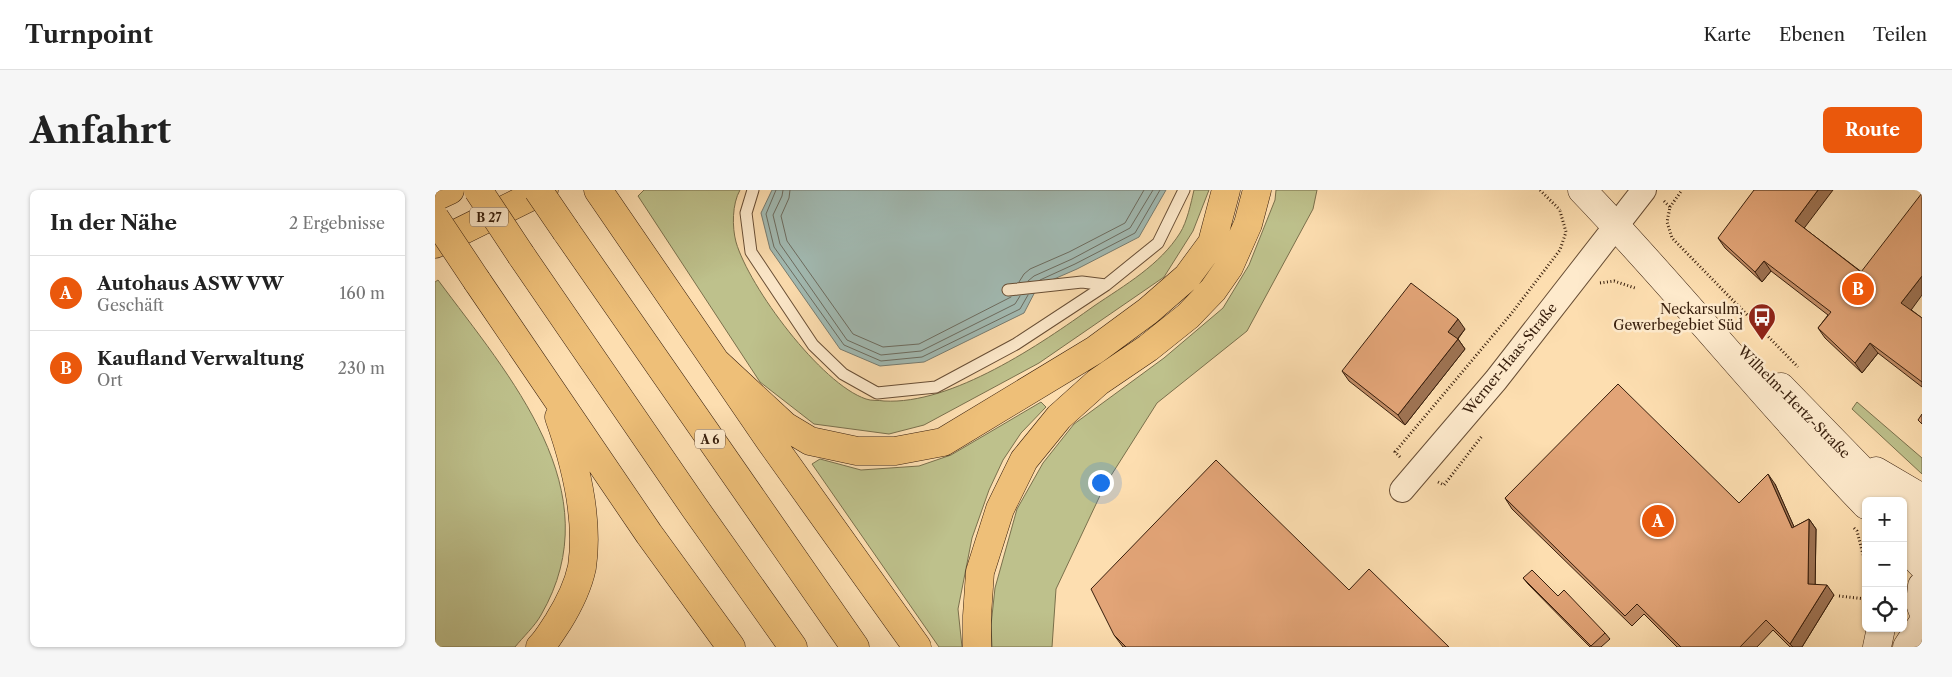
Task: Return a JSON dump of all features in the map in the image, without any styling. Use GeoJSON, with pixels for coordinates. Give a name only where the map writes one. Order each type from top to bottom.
{"type":"FeatureCollection","features":[{"type":"Feature","properties":{"kind":"highway"},"geometry":{"type":"LineString","coordinates":[[435,197],[450,190]]}},
{"type":"Feature","properties":{"kind":"highway"},"geometry":{"type":"LineString","coordinates":[[477,190],[694,507],[793,647]]}},
{"type":"Feature","properties":{"kind":"highway","name":"A 6"},"geometry":{"type":"LineString","coordinates":[[538,190],[855,647]]}},
{"type":"Feature","properties":{"kind":"highway","name":"B 27"},"geometry":{"type":"LineString","coordinates":[[435,244],[544,190]]}},
{"type":"Feature","properties":{"kind":"highway"},"geometry":{"type":"LineString","coordinates":[[716,362],[785,426],[810,441],[857,451],[895,451],[943,442],[1095,350],[1148,311],[1187,277],[1212,243],[1226,190]]}},
{"type":"Feature","properties":{"kind":"highway"},"geometry":{"type":"LineString","coordinates":[[977,647],[977,616],[981,572],[1000,509],[1024,460],[1059,417],[1098,382],[1148,348],[1188,316],[1213,290],[1229,267],[1248,224],[1257,190]]}},
{"type":"Feature","properties":{"kind":"highway"},"geometry":{"type":"LineString","coordinates":[[603,199],[770,442],[917,647]]}},
{"type":"Feature","properties":{"kind":"highway"},"geometry":{"type":"LineString","coordinates":[[435,218],[649,534],[731,647]]}},
{"type":"Feature","properties":{"kind":"highway"},"geometry":{"type":"LineString","coordinates":[[540,647],[562,616],[570,600],[581,568],[583,526],[574,465],[549,387]]}},
{"type":"Feature","properties":{"kind":"main road","name":"Wilhelm-Hertz-Straße"},"geometry":{"type":"LineString","coordinates":[[1582,190],[1651,264],[1813,449],[1861,518]]}},
{"type":"Feature","properties":{"kind":"main road","name":"Wilhelm-Hertz-Straße"},"geometry":{"type":"LineString","coordinates":[[1651,264],[1751,358],[1888,497]]}},
{"type":"Feature","properties":{"kind":"main road"},"geometry":{"type":"LineString","coordinates":[[1843,450],[1922,498]]}},
{"type":"Feature","properties":{"kind":"main road"},"geometry":{"type":"LineString","coordinates":[[1907,517],[1922,532]]}},
{"type":"Feature","properties":{"kind":"main road"},"geometry":{"type":"LineString","coordinates":[[1907,549],[1922,565]]}},
{"type":"Feature","properties":{"kind":"main road"},"geometry":{"type":"LineString","coordinates":[[1922,586],[1920,603],[1922,608]]}},
{"type":"Feature","properties":{"kind":"main road"},"geometry":{"type":"LineString","coordinates":[[1907,647],[1922,624]]}},
{"type":"Feature","properties":{"kind":"main road"},"geometry":{"type":"LineString","coordinates":[[1877,647],[1880,632]]}},
{"type":"Feature","properties":{"kind":"street","name":"Werner-Haas-Straße"},"geometry":{"type":"LineString","coordinates":[[1409,481],[1496,380],[1616,226],[1651,193]]}},
{"type":"Feature","properties":{"kind":"lane"},"geometry":{"type":"LineString","coordinates":[[753,190],[746,213],[751,252],[813,345],[843,374],[877,393],[936,387],[1016,344],[1105,285],[1158,243],[1184,190]]}},
{"type":"Feature","properties":{"kind":"lane"},"geometry":{"type":"LineString","coordinates":[[1008,290],[1082,282],[1105,285]]}},
{"type":"Feature","properties":{"kind":"path"},"geometry":{"type":"LineString","coordinates":[[1682,190],[1670,207],[1667,222],[1672,238],[1805,374]]}},
{"type":"Feature","properties":{"kind":"path"},"geometry":{"type":"LineString","coordinates":[[1651,193],[1670,207]]}},
{"type":"Feature","properties":{"kind":"path"},"geometry":{"type":"LineString","coordinates":[[1486,430],[1444,485],[1409,481],[1395,452],[1511,314],[1560,250],[1566,232],[1560,211]]}},
{"type":"Feature","properties":{"kind":"path"},"geometry":{"type":"LineString","coordinates":[[1598,284],[1614,281],[1633,286],[1640,293]]}},
{"type":"Feature","properties":{"kind":"path"},"geometry":{"type":"LineString","coordinates":[[1861,518],[1857,531],[1862,550]]}},
{"type":"Feature","properties":{"kind":"path"},"geometry":{"type":"LineString","coordinates":[[1839,596],[1862,598]]}},
{"type":"Feature","properties":{"kind":"green space"},"geometry":{"type":"Polygon","coordinates":[[[644,190],[740,190],[735,202],[733,216],[736,242],[743,261],[771,307],[809,355],[848,390],[866,399],[884,401],[910,400],[938,393],[966,383],[1022,354],[1130,282],[1152,265],[1180,233],[1187,218],[1194,190],[1209,190],[1193,231],[1164,277],[1039,363],[924,425],[889,434],[814,424],[760,382],[638,196],[644,190]]]}},
{"type":"Feature","properties":{"kind":"green space"},"geometry":{"type":"Polygon","coordinates":[[[1276,190],[1317,190],[1313,209],[1247,331],[1157,403],[1105,485],[1056,589],[1052,647],[992,647],[991,625],[995,588],[1017,509],[1043,463],[1074,424],[1164,358],[1223,308],[1249,265],[1275,200],[1276,190]]]}},
{"type":"Feature","properties":{"kind":"green space"},"geometry":{"type":"Polygon","coordinates":[[[438,280],[494,355],[521,395],[543,437],[559,480],[565,524],[560,569],[541,615],[515,647],[435,647],[435,282],[438,280]]]}},
{"type":"Feature","properties":{"kind":"green space"},"geometry":{"type":"Polygon","coordinates":[[[1041,402],[1046,407],[1021,433],[1003,460],[989,490],[972,538],[958,609],[962,647],[939,647],[812,464],[820,459],[861,470],[919,466],[951,455],[1041,402]]]}},
{"type":"Feature","properties":{"kind":"green space"},"geometry":{"type":"Polygon","coordinates":[[[1857,402],[1922,458],[1922,474],[1852,409],[1857,402]]]}},
{"type":"Feature","properties":{"kind":"water"},"geometry":{"type":"Polygon","coordinates":[[[772,190],[1166,190],[1139,237],[1077,269],[1038,286],[1024,313],[924,362],[880,366],[840,349],[770,249],[761,213],[772,190]]]}},
{"type":"Feature","properties":{"kind":"building"},"geometry":{"type":"Polygon","coordinates":[[[1754,190],[1818,190],[1795,221],[1861,272],[1922,193],[1922,276],[1901,303],[1922,318],[1922,382],[1870,343],[1855,363],[1818,328],[1831,312],[1764,261],[1755,272],[1718,238],[1754,190]]]}},
{"type":"Feature","properties":{"kind":"building"},"geometry":{"type":"Polygon","coordinates":[[[1411,283],[1458,319],[1448,332],[1458,339],[1398,415],[1342,371],[1411,283]]]}},
{"type":"Feature","properties":{"kind":"building"},"geometry":{"type":"Polygon","coordinates":[[[1618,384],[1739,503],[1768,474],[1792,528],[1809,519],[1808,584],[1827,585],[1790,644],[1766,620],[1740,647],[1681,647],[1637,604],[1625,616],[1505,498],[1618,384]]]}},
{"type":"Feature","properties":{"kind":"building"},"geometry":{"type":"Polygon","coordinates":[[[1922,414],[1922,424],[1918,420],[1922,414]]]}},
{"type":"Feature","properties":{"kind":"building"},"geometry":{"type":"Polygon","coordinates":[[[1216,460],[1349,590],[1369,569],[1449,647],[1126,647],[1114,635],[1091,589],[1216,460]]]}},
{"type":"Feature","properties":{"kind":"building"},"geometry":{"type":"Polygon","coordinates":[[[1532,570],[1558,596],[1564,590],[1605,633],[1591,646],[1523,578],[1532,570]]]}},
{"type":"Feature","properties":{"kind":"place","name":"Kaufland Verwaltung"},"geometry":{"type":"Point","coordinates":[1858,289]}},
{"type":"Feature","properties":{"kind":"place","name":"Neckarsulm, Gewerbegebiet Süd"},"geometry":{"type":"Point","coordinates":[1762,341]}},
{"type":"Feature","properties":{"kind":"place","name":"Autohaus ASW VW"},"geometry":{"type":"Point","coordinates":[1658,521]}}]}
